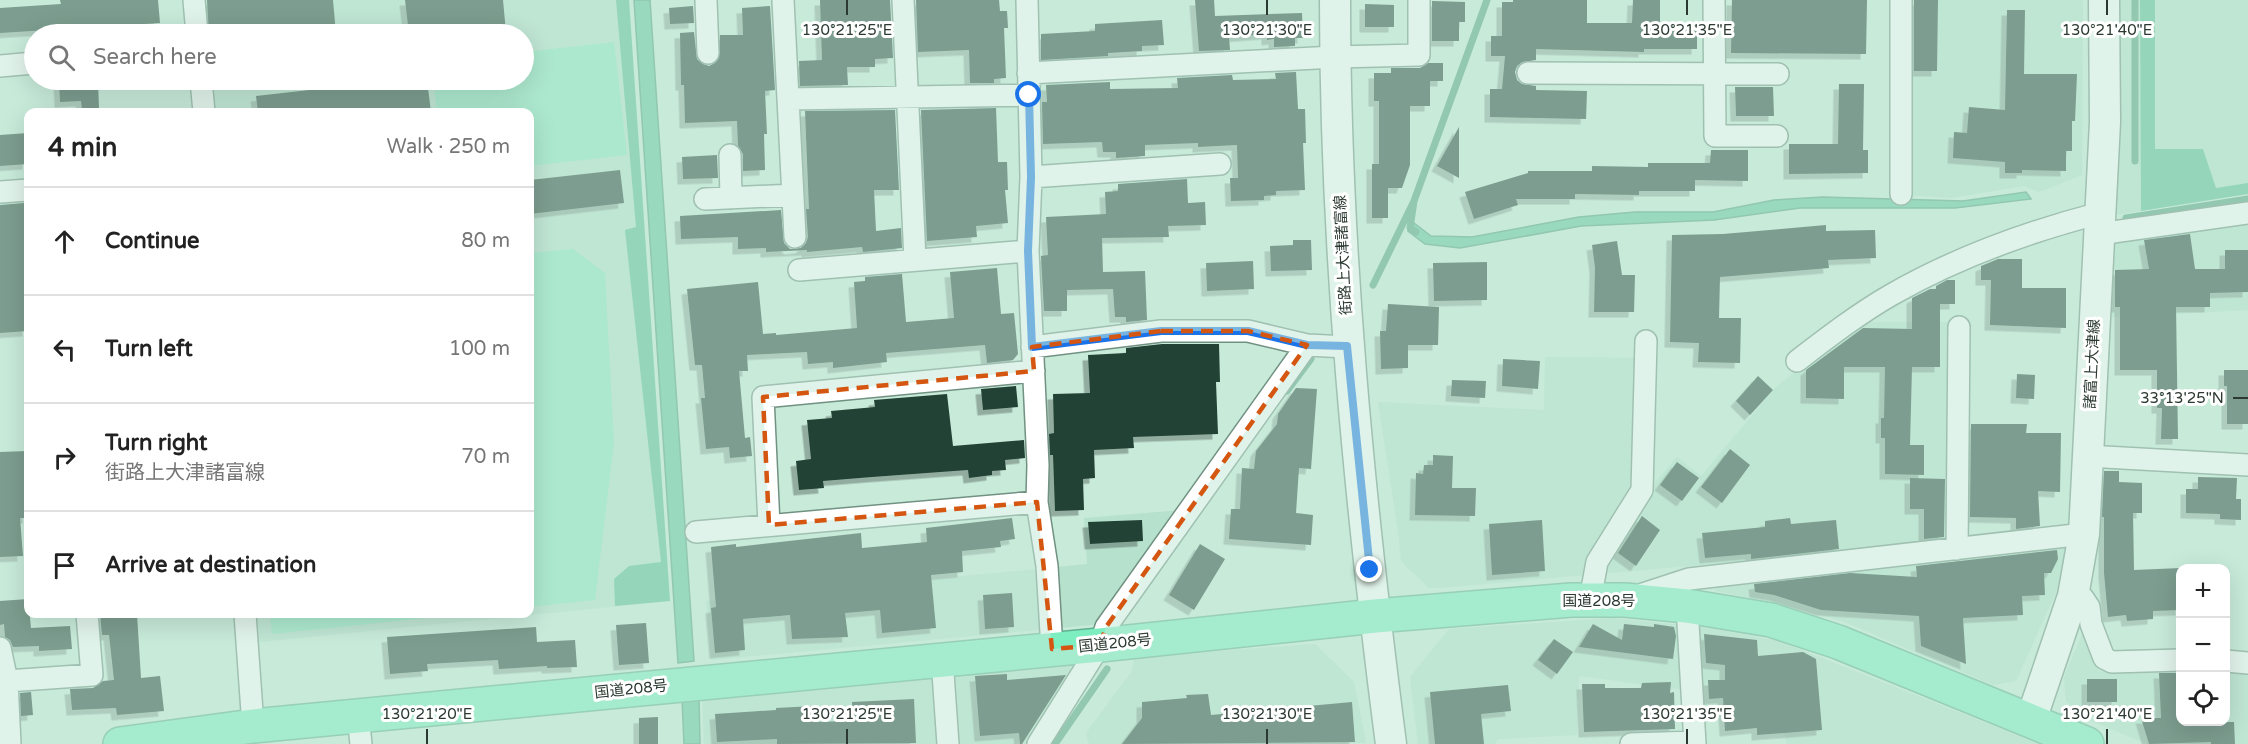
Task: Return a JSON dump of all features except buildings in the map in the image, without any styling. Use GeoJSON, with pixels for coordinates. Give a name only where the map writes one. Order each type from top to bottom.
{"type":"FeatureCollection","features":[{"type":"Feature","properties":{"kind":"highway","name":"国道208号"},"geometry":{"type":"LineString","coordinates":[[120,744],[254,726],[360,730],[942,659],[1374,616],[1590,600],[1625,600],[1687,606],[1771,620],[1838,642],[2087,744]]}},
{"type":"Feature","properties":{"kind":"street"},"geometry":{"type":"LineString","coordinates":[[194,0],[196,24]]}},
{"type":"Feature","properties":{"kind":"street"},"geometry":{"type":"LineString","coordinates":[[706,0],[708,53]]}},
{"type":"Feature","properties":{"kind":"street"},"geometry":{"type":"LineString","coordinates":[[783,0],[795,237]]}},
{"type":"Feature","properties":{"kind":"street"},"geometry":{"type":"LineString","coordinates":[[903,0],[915,260]]}},
{"type":"Feature","properties":{"kind":"street"},"geometry":{"type":"LineString","coordinates":[[1027,0],[1031,177],[1028,251],[1038,465],[1037,502],[1047,566],[1052,649]]}},
{"type":"Feature","properties":{"kind":"street","name":"街路上大津諸富線"},"geometry":{"type":"LineString","coordinates":[[1335,0],[1335,57],[1347,346],[1374,616],[1391,744]]}},
{"type":"Feature","properties":{"kind":"street"},"geometry":{"type":"LineString","coordinates":[[1028,73],[1335,57],[1419,55],[1419,0]]}},
{"type":"Feature","properties":{"kind":"street"},"geometry":{"type":"LineString","coordinates":[[1714,0],[1715,136],[1776,136]]}},
{"type":"Feature","properties":{"kind":"street"},"geometry":{"type":"LineString","coordinates":[[1901,0],[1901,194]]}},
{"type":"Feature","properties":{"kind":"street","name":"諸富上大津線"},"geometry":{"type":"LineString","coordinates":[[2031,720],[2073,596],[2084,534],[2105,122],[2104,0]]}},
{"type":"Feature","properties":{"kind":"street"},"geometry":{"type":"LineString","coordinates":[[0,66],[24,64]]}},
{"type":"Feature","properties":{"kind":"street"},"geometry":{"type":"LineString","coordinates":[[1528,73],[1778,74]]}},
{"type":"Feature","properties":{"kind":"street"},"geometry":{"type":"LineString","coordinates":[[202,90],[204,108]]}},
{"type":"Feature","properties":{"kind":"street"},"geometry":{"type":"LineString","coordinates":[[789,99],[1029,95]]}},
{"type":"Feature","properties":{"kind":"street"},"geometry":{"type":"LineString","coordinates":[[730,155],[731,198]]}},
{"type":"Feature","properties":{"kind":"street"},"geometry":{"type":"LineString","coordinates":[[1031,177],[1220,164]]}},
{"type":"Feature","properties":{"kind":"street"},"geometry":{"type":"LineString","coordinates":[[0,192],[24,190]]}},
{"type":"Feature","properties":{"kind":"street"},"geometry":{"type":"LineString","coordinates":[[705,199],[793,195]]}},
{"type":"Feature","properties":{"kind":"street"},"geometry":{"type":"LineString","coordinates":[[1797,361],[1842,326],[1890,296],[1940,269],[1992,246],[2045,227],[2248,213]]}},
{"type":"Feature","properties":{"kind":"street"},"geometry":{"type":"LineString","coordinates":[[800,270],[1028,251]]}},
{"type":"Feature","properties":{"kind":"street"},"geometry":{"type":"LineString","coordinates":[[1956,549],[1959,327]]}},
{"type":"Feature","properties":{"kind":"street"},"geometry":{"type":"LineString","coordinates":[[1032,347],[1161,331],[1248,331],[1307,345],[1347,346]]}},
{"type":"Feature","properties":{"kind":"street"},"geometry":{"type":"LineString","coordinates":[[1590,600],[1597,562],[1642,490],[1646,341]]}},
{"type":"Feature","properties":{"kind":"street"},"geometry":{"type":"LineString","coordinates":[[1038,744],[1100,645],[1106,627],[1307,345]]}},
{"type":"Feature","properties":{"kind":"street"},"geometry":{"type":"LineString","coordinates":[[769,525],[764,397],[1034,371]]}},
{"type":"Feature","properties":{"kind":"street"},"geometry":{"type":"LineString","coordinates":[[2088,456],[2248,465]]}},
{"type":"Feature","properties":{"kind":"street"},"geometry":{"type":"LineString","coordinates":[[696,531],[1037,502]]}},
{"type":"Feature","properties":{"kind":"street"},"geometry":{"type":"LineString","coordinates":[[1625,600],[1689,579],[2084,534]]}},
{"type":"Feature","properties":{"kind":"street"},"geometry":{"type":"LineString","coordinates":[[2073,596],[2083,598],[2089,607],[2091,624],[2104,658],[2112,662],[2176,660]]}},
{"type":"Feature","properties":{"kind":"street"},"geometry":{"type":"LineString","coordinates":[[1631,744],[1695,743],[1687,606]]}},
{"type":"Feature","properties":{"kind":"street"},"geometry":{"type":"LineString","coordinates":[[7,681],[92,675],[87,618]]}},
{"type":"Feature","properties":{"kind":"street"},"geometry":{"type":"LineString","coordinates":[[245,618],[254,726]]}},
{"type":"Feature","properties":{"kind":"street"},"geometry":{"type":"LineString","coordinates":[[0,648],[7,681],[10,744]]}},
{"type":"Feature","properties":{"kind":"street"},"geometry":{"type":"LineString","coordinates":[[942,659],[948,744]]}},
{"type":"Feature","properties":{"kind":"street"},"geometry":{"type":"LineString","coordinates":[[2230,661],[2248,663]]}},
{"type":"Feature","properties":{"kind":"highlighted area"},"geometry":{"type":"Polygon","coordinates":[[[1161,331],[1248,331],[1307,345],[1106,627],[1100,645],[1052,649],[1037,502],[769,525],[763,397],[1034,371],[1032,347],[1161,331]]]}},
{"type":"Feature","properties":{"kind":"shaded area"},"geometry":{"type":"Polygon","coordinates":[[[200,0],[629,0],[670,601],[534,615],[534,108],[211,108],[209,90],[534,90],[534,24],[203,24],[200,0]]]}},
{"type":"Feature","properties":{"kind":"shaded area"},"geometry":{"type":"Polygon","coordinates":[[[616,0],[629,0],[670,601],[615,606],[614,579],[629,566],[661,562],[625,230],[636,227],[616,0]]]}},
{"type":"Feature","properties":{"kind":"shaded area"},"geometry":{"type":"Polygon","coordinates":[[[634,0],[650,0],[694,661],[678,663],[634,0]]]}},
{"type":"Feature","properties":{"kind":"shaded area"},"geometry":{"type":"Polygon","coordinates":[[[1905,0],[2083,0],[2082,175],[2039,192],[2024,186],[1951,198],[1905,195],[1905,0]]]}},
{"type":"Feature","properties":{"kind":"shaded area"},"geometry":{"type":"Polygon","coordinates":[[[2117,0],[2248,0],[2248,194],[2115,215],[2117,0]]]}},
{"type":"Feature","properties":{"kind":"shaded area"},"geometry":{"type":"Polygon","coordinates":[[[2140,0],[2155,0],[2155,149],[2203,149],[2216,188],[2248,183],[2248,194],[2141,211],[2140,0]]]}},
{"type":"Feature","properties":{"kind":"shaded area"},"geometry":{"type":"Polygon","coordinates":[[[614,42],[627,155],[534,166],[534,108],[436,108],[434,90],[534,90],[534,51],[614,42]]]}},
{"type":"Feature","properties":{"kind":"shaded area"},"geometry":{"type":"Polygon","coordinates":[[[2026,192],[2031,199],[1955,208],[1800,208],[1714,220],[1581,226],[1460,248],[1425,244],[1408,231],[1414,223],[1431,236],[1472,237],[1579,217],[1635,212],[1713,212],[1774,200],[1822,197],[1963,201],[2026,192]]]}},
{"type":"Feature","properties":{"kind":"shaded area"},"geometry":{"type":"Polygon","coordinates":[[[2248,217],[2248,310],[2104,318],[2107,235],[2248,217]]]}},
{"type":"Feature","properties":{"kind":"shaded area"},"geometry":{"type":"Polygon","coordinates":[[[573,249],[605,273],[614,443],[595,600],[534,607],[534,253],[573,249]]]}},
{"type":"Feature","properties":{"kind":"shaded area"},"geometry":{"type":"Polygon","coordinates":[[[1856,322],[1952,322],[1951,543],[1440,588],[1429,588],[1401,561],[1378,402],[1544,410],[1545,357],[1634,358],[1633,451],[1647,492],[1677,457],[1701,476],[1775,388],[1856,322]]]}},
{"type":"Feature","properties":{"kind":"shaded area"},"geometry":{"type":"Polygon","coordinates":[[[1194,509],[1113,623],[711,660],[706,601],[1087,564],[1084,518],[1194,509]]]}},
{"type":"Feature","properties":{"kind":"shaded area"},"geometry":{"type":"Polygon","coordinates":[[[2067,539],[2058,588],[2016,681],[1993,685],[1842,621],[1771,602],[1715,591],[1718,580],[2067,539]]]}},
{"type":"Feature","properties":{"kind":"shaded area"},"geometry":{"type":"Polygon","coordinates":[[[257,618],[500,618],[259,642],[257,618]]]}},
{"type":"Feature","properties":{"kind":"shaded area"},"geometry":{"type":"Polygon","coordinates":[[[270,618],[426,618],[272,634],[270,618]]]}},
{"type":"Feature","properties":{"kind":"shaded area"},"geometry":{"type":"Polygon","coordinates":[[[1612,618],[1711,628],[1779,641],[2039,744],[1787,744],[1775,701],[1700,709],[1700,692],[1579,676],[1577,735],[1498,739],[1495,744],[1418,744],[1410,677],[1449,629],[1612,618]]]}},
{"type":"Feature","properties":{"kind":"shaded area"},"geometry":{"type":"Polygon","coordinates":[[[2083,632],[2099,671],[2176,668],[2176,726],[2230,726],[2230,670],[2248,672],[2248,744],[2147,744],[2080,716],[2066,701],[2064,677],[2083,632]]]}},
{"type":"Feature","properties":{"kind":"shaded area"},"geometry":{"type":"Polygon","coordinates":[[[1315,644],[1354,682],[1366,743],[1089,744],[1086,733],[1132,671],[1135,657],[1315,644]]]}},
{"type":"Feature","properties":{"kind":"shaded area"},"geometry":{"type":"Polygon","coordinates":[[[1098,659],[1044,744],[704,744],[702,692],[1098,659]]]}},
{"type":"Feature","properties":{"kind":"shaded area"},"geometry":{"type":"Polygon","coordinates":[[[699,697],[700,744],[684,744],[682,698],[699,697]]]}},
{"type":"Feature","properties":{"kind":"waterway"},"geometry":{"type":"LineString","coordinates":[[1373,285],[1414,201],[1487,0]]}},
{"type":"Feature","properties":{"kind":"waterway"},"geometry":{"type":"LineString","coordinates":[[2135,0],[2135,161]]}},
{"type":"Feature","properties":{"kind":"waterway"},"geometry":{"type":"LineString","coordinates":[[2126,218],[2248,199]]}},
{"type":"Feature","properties":{"kind":"waterway"},"geometry":{"type":"LineString","coordinates":[[1414,201],[1410,228],[1416,232]]}},
{"type":"Feature","properties":{"kind":"waterway"},"geometry":{"type":"LineString","coordinates":[[1287,391],[1311,359]]}},
{"type":"Feature","properties":{"kind":"waterway"},"geometry":{"type":"LineString","coordinates":[[1055,744],[1107,669]]}},
{"type":"Feature","properties":{"kind":"route"},"geometry":{"type":"LineString","coordinates":[[1029,95],[1031,177],[1028,251],[1032,347],[1161,331],[1248,331],[1307,345],[1347,346],[1370,570]]}}]}
